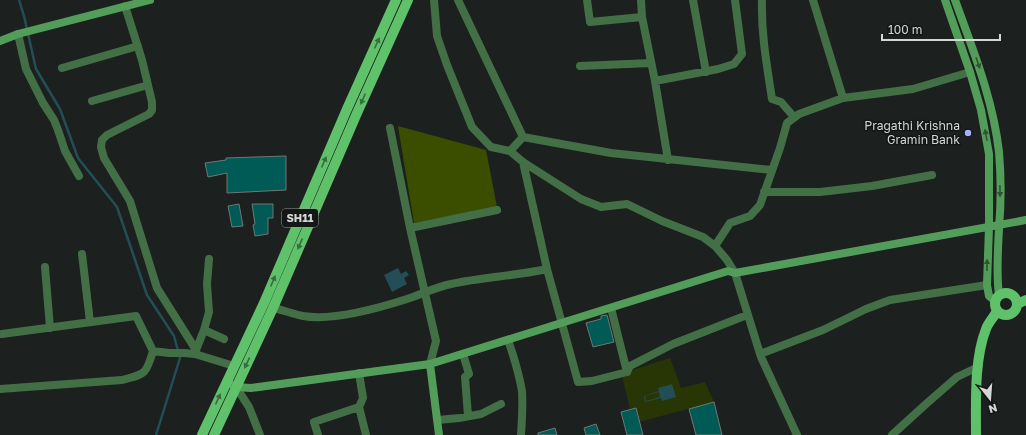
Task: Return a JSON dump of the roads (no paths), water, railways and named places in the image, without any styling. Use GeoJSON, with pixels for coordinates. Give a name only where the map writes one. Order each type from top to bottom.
{"type":"FeatureCollection","features":[{"type":"Feature","properties":{"kind":"main road","name":"SH11"},"geometry":{"type":"LineString","coordinates":[[214,435],[231,385],[234,366],[264,303],[347,109],[396,0]]}},
{"type":"Feature","properties":{"kind":"main road","name":"SH11"},"geometry":{"type":"LineString","coordinates":[[202,435],[273,308],[357,113],[408,0]]}},
{"type":"Feature","properties":{"kind":"main road"},"geometry":{"type":"LineString","coordinates":[[976,435],[978,367],[986,329],[997,302],[1004,293],[1013,295],[1016,299],[1022,302],[1012,313],[1002,314],[997,302]]}},
{"type":"Feature","properties":{"kind":"street"},"geometry":{"type":"LineString","coordinates":[[0,41],[18,34],[150,0]]}},
{"type":"Feature","properties":{"kind":"street"},"geometry":{"type":"LineString","coordinates":[[434,0],[437,36],[472,127],[491,147],[510,151],[523,162],[581,199],[601,207],[627,204],[703,237],[715,246],[727,260],[735,273],[760,354],[796,435]]}},
{"type":"Feature","properties":{"kind":"street"},"geometry":{"type":"LineString","coordinates":[[458,0],[522,137]]}},
{"type":"Feature","properties":{"kind":"street"},"geometry":{"type":"LineString","coordinates":[[587,0],[590,22],[642,17]]}},
{"type":"Feature","properties":{"kind":"street"},"geometry":{"type":"LineString","coordinates":[[641,0],[642,17],[668,160]]}},
{"type":"Feature","properties":{"kind":"street"},"geometry":{"type":"LineString","coordinates":[[693,0],[706,72]]}},
{"type":"Feature","properties":{"kind":"street"},"geometry":{"type":"LineString","coordinates":[[655,82],[706,72],[734,64],[742,54],[735,0]]}},
{"type":"Feature","properties":{"kind":"street"},"geometry":{"type":"LineString","coordinates":[[762,0],[763,36],[772,99],[781,102],[794,118]]}},
{"type":"Feature","properties":{"kind":"street"},"geometry":{"type":"LineString","coordinates":[[813,0],[843,98]]}},
{"type":"Feature","properties":{"kind":"street"},"geometry":{"type":"LineString","coordinates":[[945,0],[970,72],[981,110],[989,154],[987,285],[989,296],[997,302]]}},
{"type":"Feature","properties":{"kind":"street"},"geometry":{"type":"LineString","coordinates":[[955,0],[980,68],[991,107],[999,153],[997,302]]}},
{"type":"Feature","properties":{"kind":"street"},"geometry":{"type":"LineString","coordinates":[[125,6],[138,46],[152,102],[152,110],[149,114],[107,135],[102,140],[101,147],[104,158],[130,201],[157,288],[196,352]]}},
{"type":"Feature","properties":{"kind":"street"},"geometry":{"type":"LineString","coordinates":[[18,34],[26,69],[58,130],[65,151],[79,176]]}},
{"type":"Feature","properties":{"kind":"street"},"geometry":{"type":"LineString","coordinates":[[62,68],[138,46]]}},
{"type":"Feature","properties":{"kind":"street"},"geometry":{"type":"LineString","coordinates":[[580,66],[651,63]]}},
{"type":"Feature","properties":{"kind":"street"},"geometry":{"type":"LineString","coordinates":[[715,246],[730,223],[750,216],[760,205],[787,123],[799,114],[843,98],[913,89],[970,72]]}},
{"type":"Feature","properties":{"kind":"street"},"geometry":{"type":"LineString","coordinates":[[92,101],[148,85]]}},
{"type":"Feature","properties":{"kind":"street"},"geometry":{"type":"LineString","coordinates":[[390,128],[410,228],[436,342],[430,364],[439,435]]}},
{"type":"Feature","properties":{"kind":"street"},"geometry":{"type":"LineString","coordinates":[[510,151],[522,137]]}},
{"type":"Feature","properties":{"kind":"street"},"geometry":{"type":"LineString","coordinates":[[522,137],[611,153],[772,170]]}},
{"type":"Feature","properties":{"kind":"street"},"geometry":{"type":"LineString","coordinates":[[523,162],[547,269],[578,382],[592,381],[627,372],[630,366],[673,344],[747,315]]}},
{"type":"Feature","properties":{"kind":"street"},"geometry":{"type":"LineString","coordinates":[[764,192],[820,192],[872,186],[932,175]]}},
{"type":"Feature","properties":{"kind":"street"},"geometry":{"type":"LineString","coordinates":[[410,228],[497,210]]}},
{"type":"Feature","properties":{"kind":"street"},"geometry":{"type":"LineString","coordinates":[[231,385],[250,388],[430,364],[728,271],[735,273],[1026,220]]}},
{"type":"Feature","properties":{"kind":"street"},"geometry":{"type":"LineString","coordinates":[[82,254],[90,322]]}},
{"type":"Feature","properties":{"kind":"street"},"geometry":{"type":"LineString","coordinates":[[196,352],[209,312],[207,284],[209,259]]}},
{"type":"Feature","properties":{"kind":"street"},"geometry":{"type":"LineString","coordinates":[[45,267],[50,328]]}},
{"type":"Feature","properties":{"kind":"street"},"geometry":{"type":"LineString","coordinates":[[273,308],[303,316],[326,316],[378,307],[448,285],[466,281],[515,275],[547,269]]}},
{"type":"Feature","properties":{"kind":"street"},"geometry":{"type":"LineString","coordinates":[[760,354],[823,330],[866,309],[890,300],[987,285]]}},
{"type":"Feature","properties":{"kind":"street"},"geometry":{"type":"LineString","coordinates":[[611,308],[627,372]]}},
{"type":"Feature","properties":{"kind":"street"},"geometry":{"type":"LineString","coordinates":[[0,389],[72,385],[128,378],[140,375],[148,367],[152,351],[136,316],[2,334]]}},
{"type":"Feature","properties":{"kind":"street"},"geometry":{"type":"LineString","coordinates":[[204,330],[224,339]]}},
{"type":"Feature","properties":{"kind":"street"},"geometry":{"type":"LineString","coordinates":[[508,340],[516,365],[522,392],[521,435]]}},
{"type":"Feature","properties":{"kind":"street"},"geometry":{"type":"LineString","coordinates":[[152,351],[174,353],[196,352],[234,366]]}},
{"type":"Feature","properties":{"kind":"street"},"geometry":{"type":"LineString","coordinates":[[463,354],[469,374],[464,377],[468,416]]}},
{"type":"Feature","properties":{"kind":"street"},"geometry":{"type":"LineString","coordinates":[[892,435],[957,377],[978,367]]}},
{"type":"Feature","properties":{"kind":"street"},"geometry":{"type":"LineString","coordinates":[[358,373],[362,398],[359,407],[366,435]]}},
{"type":"Feature","properties":{"kind":"street"},"geometry":{"type":"LineString","coordinates":[[231,385],[249,407],[260,435]]}},
{"type":"Feature","properties":{"kind":"street"},"geometry":{"type":"LineString","coordinates":[[438,420],[481,414],[502,404]]}},
{"type":"Feature","properties":{"kind":"street"},"geometry":{"type":"LineString","coordinates":[[318,435],[314,422],[359,407]]}},
{"type":"Feature","properties":{"kind":"water"},"geometry":{"type":"Polygon","coordinates":[[[398,268],[401,274],[406,271],[409,275],[404,278],[407,284],[392,292],[384,275],[398,268]]]}},
{"type":"Feature","properties":{"kind":"water"},"geometry":{"type":"Polygon","coordinates":[[[672,384],[676,397],[662,401],[661,398],[645,402],[644,396],[659,391],[658,388],[672,384]],[[659,392],[645,396],[646,401],[660,397],[659,392]]]}},
{"type":"Feature","properties":{"kind":"waterway"},"geometry":{"type":"LineString","coordinates":[[19,0],[36,69],[60,109],[78,158],[117,207],[147,295],[174,336],[180,358],[156,435]]}},
{"type":"Feature","properties":{"kind":"place","name":"Pragathi Krishna Gramin Bank"},"geometry":{"type":"Point","coordinates":[968,133]}}]}
